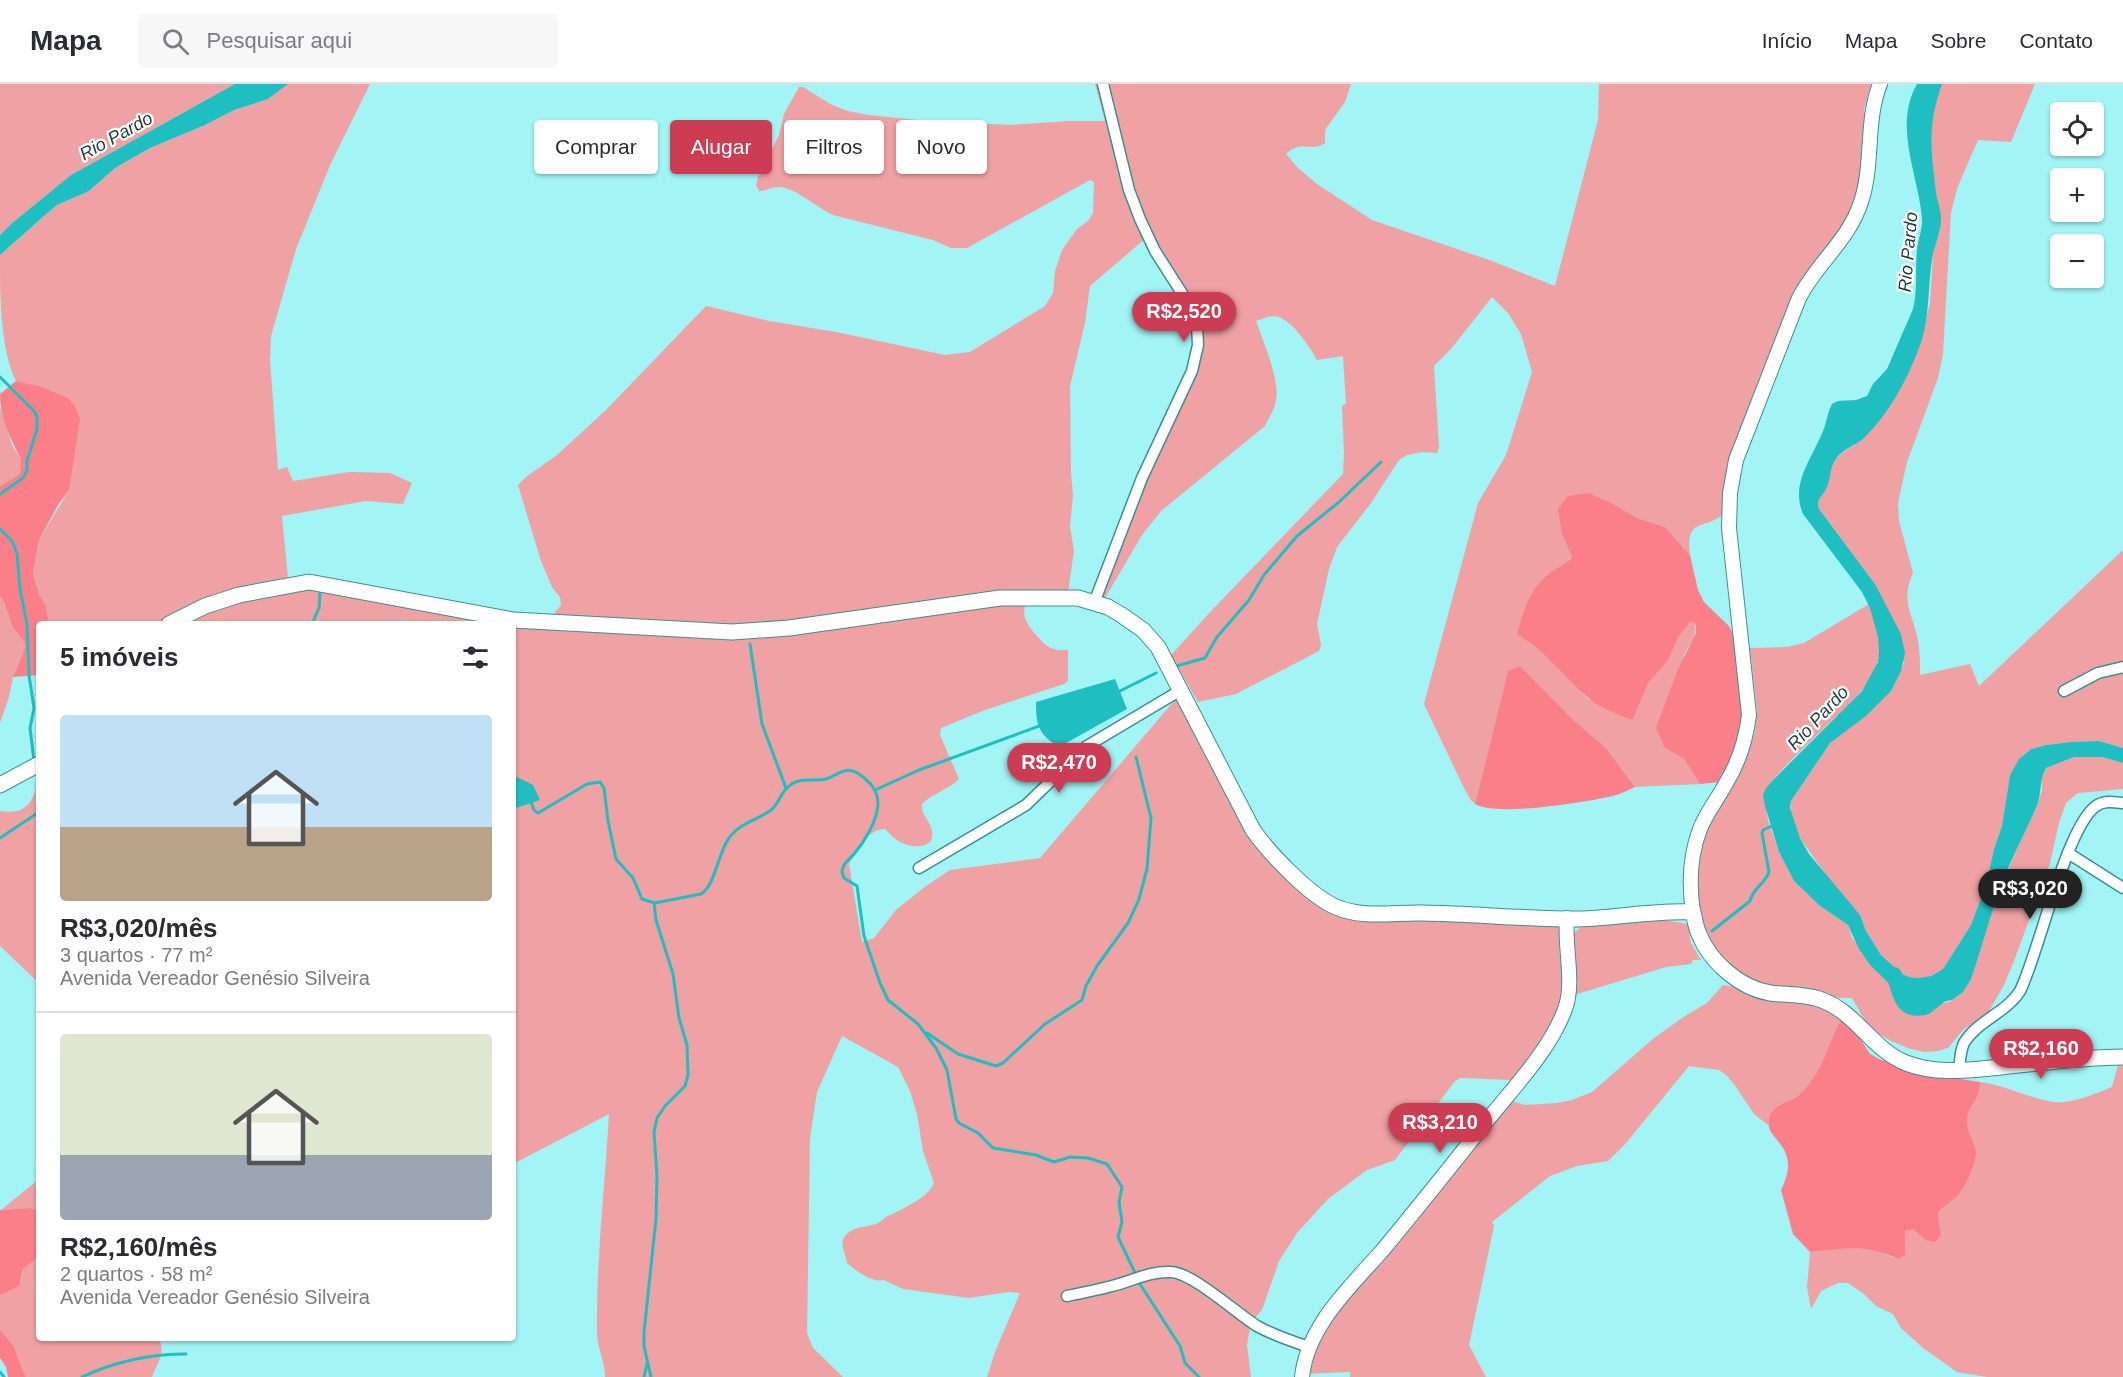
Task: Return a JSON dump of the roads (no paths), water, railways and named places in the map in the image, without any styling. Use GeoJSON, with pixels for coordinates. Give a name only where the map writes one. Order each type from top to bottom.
{"type":"FeatureCollection","features":[{"type":"Feature","properties":{"kind":"main road"},"geometry":{"type":"LineString","coordinates":[[175,621],[205,606],[239,595],[309,582],[513,620],[732,632],[789,628],[1020,596],[1078,598],[1119,614],[1143,630],[1158,647],[1253,830],[1263,844],[1300,880],[1326,902],[1343,910],[1363,914],[1420,912],[1567,918],[1673,911],[1693,912],[1698,934],[1703,943],[1722,967],[1738,980],[1763,991],[1801,995],[1830,1004],[1845,1012],[1876,1045],[1893,1057],[1917,1066],[1959,1071],[2123,1057]]}},
{"type":"Feature","properties":{"kind":"main road"},"geometry":{"type":"LineString","coordinates":[[0,785],[34,766]]}},
{"type":"Feature","properties":{"kind":"street"},"geometry":{"type":"LineString","coordinates":[[1094,603],[1142,478],[1192,371],[1198,345],[1197,326],[1192,309],[1155,251],[1129,190],[1103,84]]}},
{"type":"Feature","properties":{"kind":"street"},"geometry":{"type":"LineString","coordinates":[[1693,912],[1692,862],[1696,840],[1705,818],[1735,767],[1744,742],[1749,715],[1730,528],[1730,493],[1736,460],[1799,298],[1810,278],[1842,240],[1858,211],[1867,177],[1871,116],[1880,84]]}},
{"type":"Feature","properties":{"kind":"street"},"geometry":{"type":"LineString","coordinates":[[2064,691],[2098,673],[2123,667]]}},
{"type":"Feature","properties":{"kind":"street"},"geometry":{"type":"LineString","coordinates":[[919,868],[1026,805],[1087,746],[1181,690]]}},
{"type":"Feature","properties":{"kind":"street"},"geometry":{"type":"LineString","coordinates":[[1959,1071],[1962,1049],[1968,1039],[2010,1004],[2020,992],[2068,853],[2092,810],[2106,802],[2123,803]]}},
{"type":"Feature","properties":{"kind":"street"},"geometry":{"type":"LineString","coordinates":[[2068,853],[2123,888]]}},
{"type":"Feature","properties":{"kind":"street"},"geometry":{"type":"LineString","coordinates":[[1302,1377],[1309,1347],[1335,1305],[1398,1232],[1508,1095],[1551,1037],[1565,1011],[1569,994],[1565,942],[1567,918]]}},
{"type":"Feature","properties":{"kind":"street"},"geometry":{"type":"LineString","coordinates":[[1067,1296],[1113,1286],[1142,1276],[1173,1272],[1185,1276],[1255,1325],[1309,1347]]}},
{"type":"Feature","properties":{"kind":"water"},"geometry":{"type":"Polygon","coordinates":[[[235,84],[288,84],[268,99],[234,110],[150,148],[115,168],[89,191],[57,205],[0,255],[0,235],[71,175],[235,84]]]}},
{"type":"Feature","properties":{"kind":"water"},"geometry":{"type":"Polygon","coordinates":[[[1917,84],[1942,84],[1932,125],[1934,176],[1941,223],[1933,254],[1923,337],[1909,372],[1896,396],[1874,428],[1836,459],[1828,485],[1818,503],[1819,509],[1875,584],[1901,634],[1905,653],[1901,671],[1891,691],[1866,716],[1830,743],[1791,801],[1790,808],[1800,838],[1809,854],[1860,915],[1866,931],[1881,955],[1902,974],[1909,977],[1931,976],[1943,969],[1971,925],[1986,885],[2002,826],[2010,775],[2019,759],[2031,749],[2071,742],[2099,741],[2123,748],[2123,763],[2102,757],[2074,757],[2046,768],[2042,777],[2038,803],[2002,883],[1971,979],[1963,992],[1952,1000],[1927,1005],[1910,1002],[1903,997],[1870,965],[1859,949],[1848,925],[1820,906],[1794,881],[1779,852],[1763,795],[1773,780],[1862,691],[1878,662],[1878,637],[1870,608],[1862,592],[1803,514],[1799,492],[1804,471],[1823,431],[1832,404],[1867,396],[1873,384],[1887,369],[1913,309],[1917,250],[1922,218],[1909,150],[1907,116],[1910,100],[1917,84]]]}},
{"type":"Feature","properties":{"kind":"water"},"geometry":{"type":"Polygon","coordinates":[[[1115,679],[1127,709],[1059,747],[1042,733],[1038,723],[1036,702],[1115,679]]]}},
{"type":"Feature","properties":{"kind":"water"},"geometry":{"type":"Polygon","coordinates":[[[516,776],[533,785],[540,800],[516,808],[516,776]]]}},
{"type":"Feature","properties":{"kind":"waterway"},"geometry":{"type":"LineString","coordinates":[[0,377],[34,411],[37,417],[37,429],[27,461],[27,470],[23,478],[0,494]]}},
{"type":"Feature","properties":{"kind":"waterway"},"geometry":{"type":"LineString","coordinates":[[1173,667],[1205,658],[1217,637],[1249,600],[1264,575],[1297,536],[1339,502],[1381,462]]}},
{"type":"Feature","properties":{"kind":"waterway"},"geometry":{"type":"LineString","coordinates":[[0,529],[12,541],[17,553],[20,589],[27,624],[29,675],[34,708],[30,728],[34,761]]}},
{"type":"Feature","properties":{"kind":"waterway"},"geometry":{"type":"LineString","coordinates":[[313,621],[319,608],[320,593]]}},
{"type":"Feature","properties":{"kind":"waterway"},"geometry":{"type":"LineString","coordinates":[[750,644],[762,724],[786,788]]}},
{"type":"Feature","properties":{"kind":"waterway"},"geometry":{"type":"LineString","coordinates":[[1116,693],[1156,673]]}},
{"type":"Feature","properties":{"kind":"waterway"},"geometry":{"type":"LineString","coordinates":[[875,790],[919,770],[1042,725]]}},
{"type":"Feature","properties":{"kind":"waterway"},"geometry":{"type":"LineString","coordinates":[[927,1033],[958,1054],[996,1066],[1003,1063],[1045,1024],[1082,1000],[1086,986],[1097,966],[1128,923],[1139,899],[1147,869],[1151,818],[1136,757]]}},
{"type":"Feature","properties":{"kind":"waterway"},"geometry":{"type":"LineString","coordinates":[[531,802],[538,813],[587,784],[600,782],[604,788],[616,859],[633,878],[642,899],[655,903],[701,894],[706,890],[725,844],[733,833],[771,810],[791,784],[826,779],[850,770],[863,777],[875,790],[878,799],[877,810],[866,837],[845,863],[842,872],[844,878],[857,886],[864,936],[888,1000],[918,1024],[936,1048],[947,1070],[956,1119],[959,1123],[978,1133],[993,1148],[1036,1155],[1054,1162],[1070,1157],[1088,1158],[1107,1164],[1122,1187],[1119,1202],[1122,1222],[1118,1237],[1136,1275]]}},
{"type":"Feature","properties":{"kind":"waterway"},"geometry":{"type":"LineString","coordinates":[[0,838],[36,814]]}},
{"type":"Feature","properties":{"kind":"waterway"},"geometry":{"type":"LineString","coordinates":[[1712,931],[1750,901],[1767,876],[1769,872],[1762,833],[1763,830],[1774,825]]}},
{"type":"Feature","properties":{"kind":"waterway"},"geometry":{"type":"LineString","coordinates":[[651,1377],[644,1346],[644,1332],[656,1219],[657,1176],[654,1132],[657,1118],[665,1106],[685,1086],[688,1075],[687,1045],[679,1018],[673,974],[656,920],[654,903]]}},
{"type":"Feature","properties":{"kind":"waterway","name":"Rio Pardo"},"geometry":{"type":"LineString","coordinates":[[1894,975],[1906,1004],[1917,1008],[1925,1007],[1946,990]]}},
{"type":"Feature","properties":{"kind":"waterway"},"geometry":{"type":"LineString","coordinates":[[1138,1281],[1180,1346],[1185,1363],[1199,1377]]}},
{"type":"Feature","properties":{"kind":"waterway"},"geometry":{"type":"LineString","coordinates":[[82,1377],[132,1360],[159,1355],[186,1354]]}},
{"type":"Feature","properties":{"kind":"waterway"},"geometry":{"type":"LineString","coordinates":[[644,1377],[647,1364]]}},
{"type":"Feature","properties":{"kind":"waterway"},"geometry":{"type":"LineString","coordinates":[[0,1372],[4,1377]]}}]}
